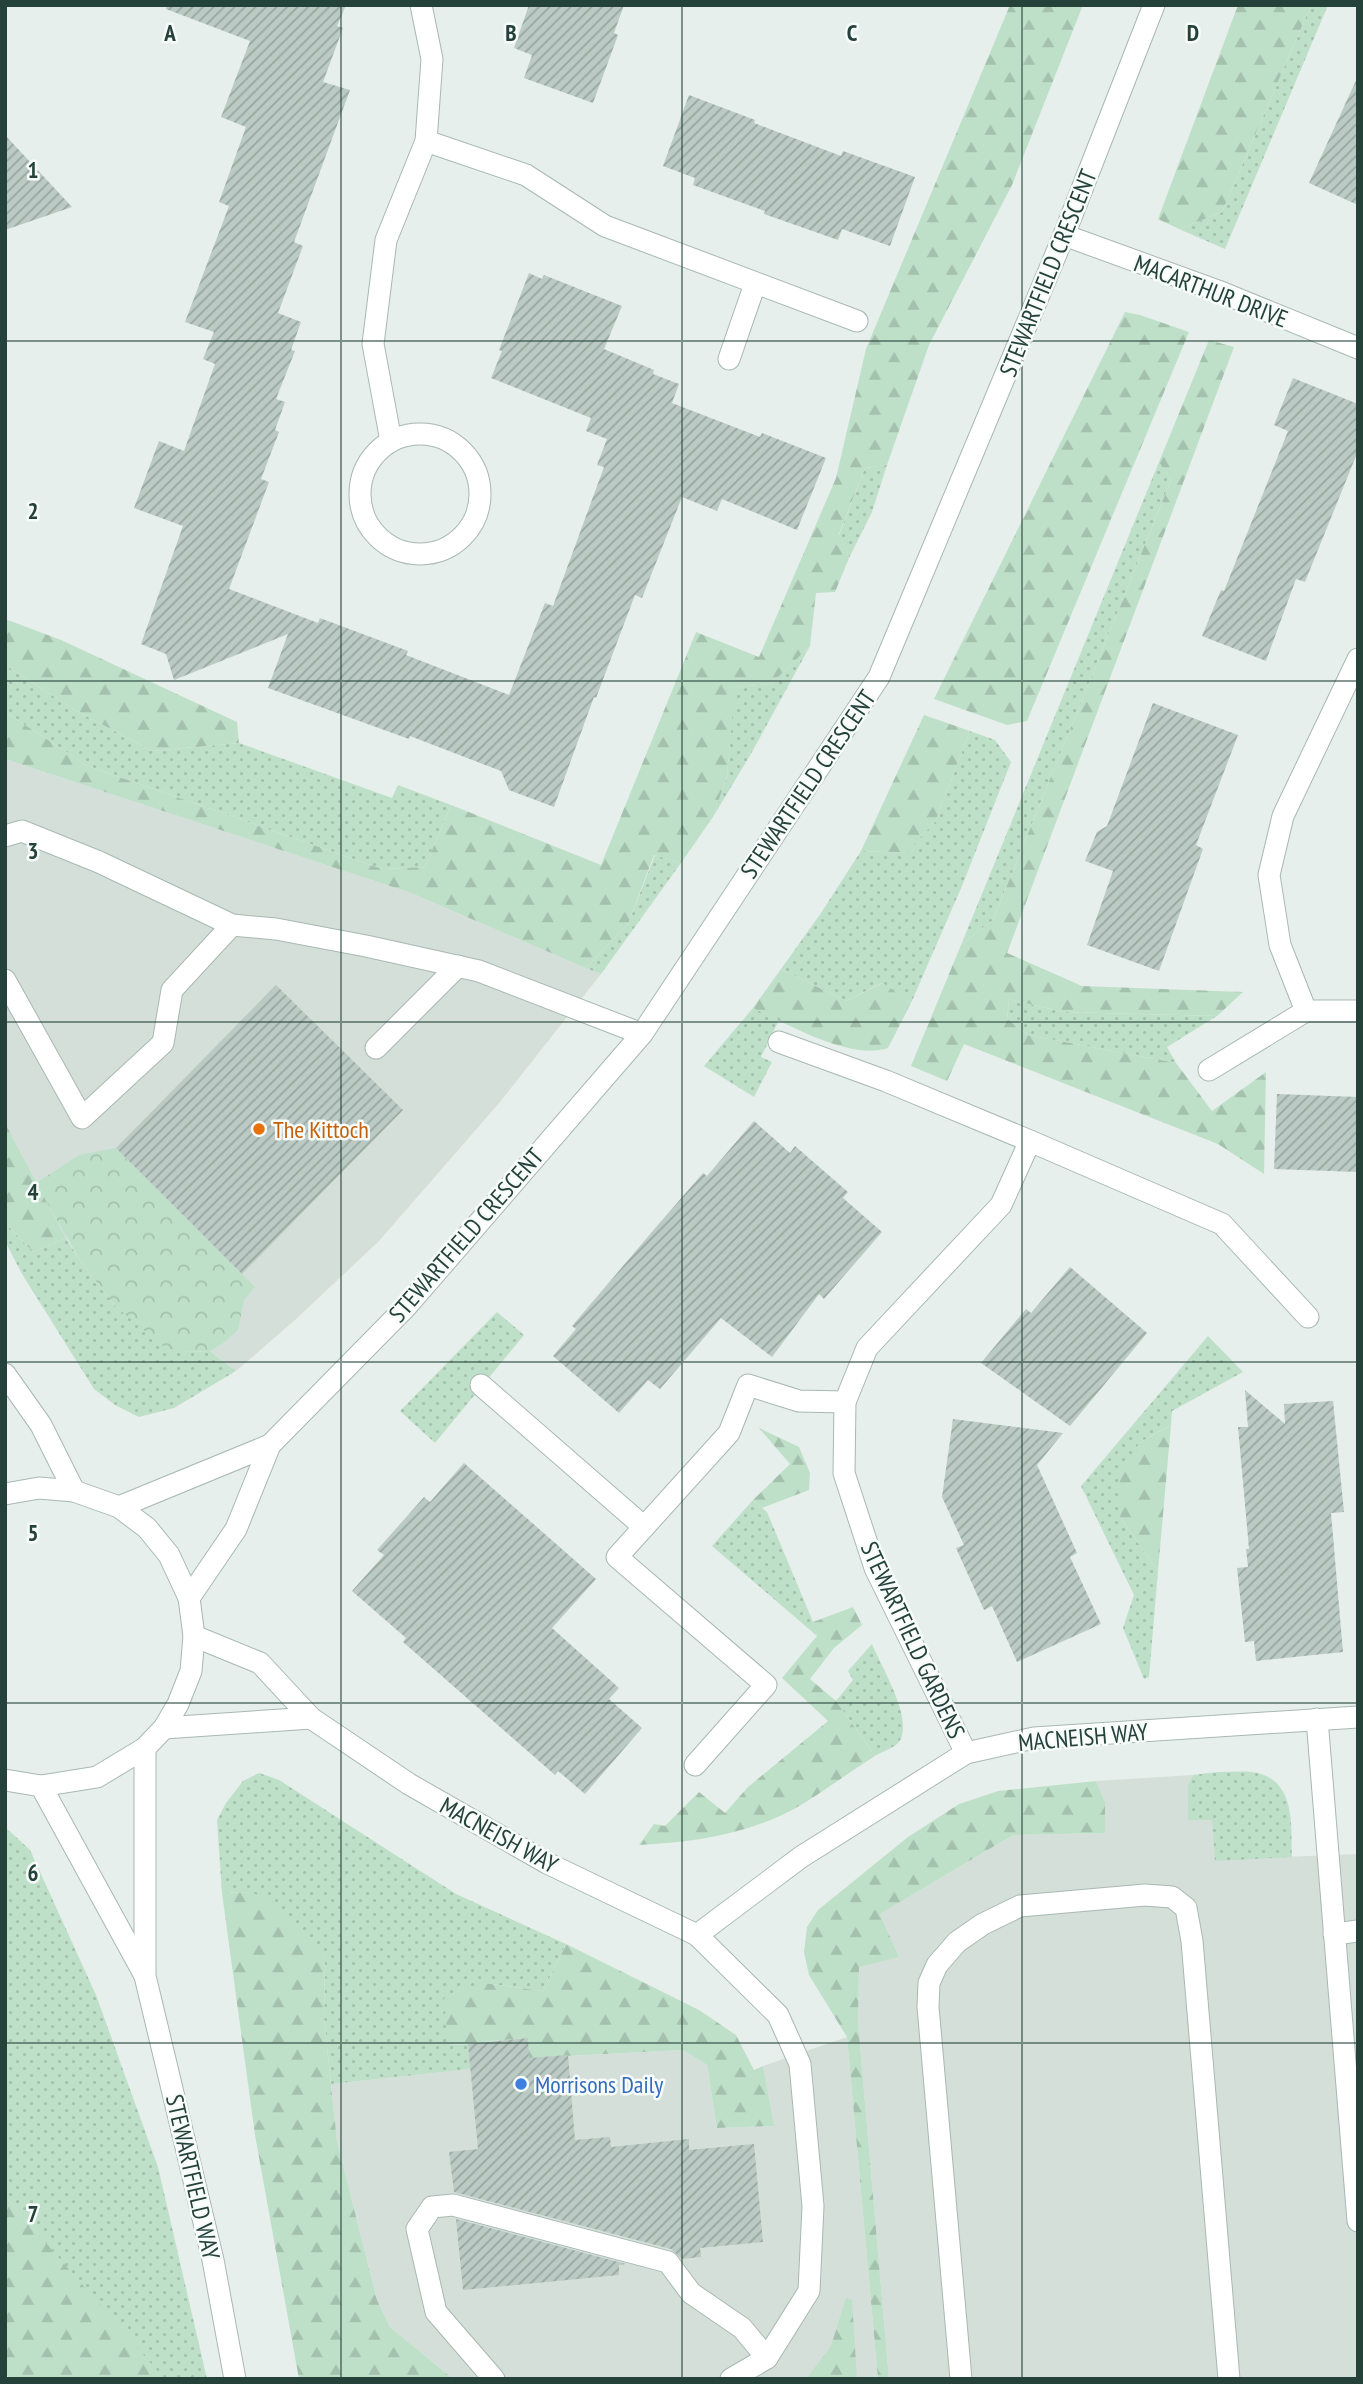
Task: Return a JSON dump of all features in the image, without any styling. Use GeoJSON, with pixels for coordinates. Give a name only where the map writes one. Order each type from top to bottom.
{"type":"FeatureCollection","features":[{"type":"Feature","properties":{"kind":"street"},"geometry":{"type":"LineString","coordinates":[[391,441],[373,344],[386,240],[426,141],[432,59],[421,5]]}},
{"type":"Feature","properties":{"kind":"street","name":"STEWARTFIELD CRESCENT"},"geometry":{"type":"LineString","coordinates":[[189,1598],[236,1529],[270,1445],[405,1307],[642,1034],[879,677],[1064,236],[1154,5]]}},
{"type":"Feature","properties":{"kind":"street"},"geometry":{"type":"LineString","coordinates":[[426,141],[526,175],[605,226],[857,321]]}},
{"type":"Feature","properties":{"kind":"street","name":"MACARTHUR DRIVE"},"geometry":{"type":"LineString","coordinates":[[1064,236],[1218,291],[1358,348]]}},
{"type":"Feature","properties":{"kind":"street"},"geometry":{"type":"LineString","coordinates":[[729,359],[755,284]]}},
{"type":"Feature","properties":{"kind":"street"},"geometry":{"type":"LineString","coordinates":[[409,435],[429,435],[447,441],[464,453],[475,470],[480,489],[479,509],[470,527],[457,542],[439,551],[420,555],[400,552],[383,542],[369,528],[359,490],[364,470],[374,454],[391,441],[409,435]]}},
{"type":"Feature","properties":{"kind":"street"},"geometry":{"type":"LineString","coordinates":[[1306,1011],[1280,945],[1269,875],[1283,816],[1358,659]]}},
{"type":"Feature","properties":{"kind":"street"},"geometry":{"type":"LineString","coordinates":[[5,836],[22,831],[99,862],[232,925],[276,929],[458,965],[480,971],[642,1034]]}},
{"type":"Feature","properties":{"kind":"street"},"geometry":{"type":"LineString","coordinates":[[5,980],[82,1118],[163,1043],[172,990],[232,925]]}},
{"type":"Feature","properties":{"kind":"street"},"geometry":{"type":"LineString","coordinates":[[376,1048],[458,965]]}},
{"type":"Feature","properties":{"kind":"street"},"geometry":{"type":"LineString","coordinates":[[1209,1070],[1306,1011],[1358,1011]]}},
{"type":"Feature","properties":{"kind":"street"},"geometry":{"type":"LineString","coordinates":[[779,1042],[1030,1141],[1222,1224],[1308,1317]]}},
{"type":"Feature","properties":{"kind":"street","name":"STEWARTFIELD GARDENS"},"geometry":{"type":"LineString","coordinates":[[966,1753],[875,1568],[844,1473],[845,1402],[867,1348],[1001,1205],[1030,1141]]}},
{"type":"Feature","properties":{"kind":"street"},"geometry":{"type":"LineString","coordinates":[[5,1374],[41,1425],[74,1491]]}},
{"type":"Feature","properties":{"kind":"street"},"geometry":{"type":"LineString","coordinates":[[481,1385],[644,1527]]}},
{"type":"Feature","properties":{"kind":"street"},"geometry":{"type":"LineString","coordinates":[[695,1765],[766,1685],[617,1557],[729,1433],[748,1385],[799,1401],[845,1402]]}},
{"type":"Feature","properties":{"kind":"street","name":"STEWARTFIELD CRESCENT"},"geometry":{"type":"LineString","coordinates":[[119,1507],[270,1445]]}},
{"type":"Feature","properties":{"kind":"street"},"geometry":{"type":"LineString","coordinates":[[5,1494],[39,1488],[74,1491],[119,1507],[147,1528],[169,1555],[189,1598],[194,1636],[191,1671],[178,1704],[164,1728],[145,1748],[97,1777],[41,1786],[5,1780]]}},
{"type":"Feature","properties":{"kind":"street","name":"MACNEISH WAY"},"geometry":{"type":"LineString","coordinates":[[194,1636],[260,1663],[311,1718],[409,1784],[536,1857],[697,1936],[778,2015],[800,2064],[813,2206],[809,2291],[767,2358],[730,2379]]}},
{"type":"Feature","properties":{"kind":"street","name":"MACNEISH WAY"},"geometry":{"type":"LineString","coordinates":[[697,1936],[801,1857],[966,1753],[1034,1738],[1358,1717]]}},
{"type":"Feature","properties":{"kind":"street"},"geometry":{"type":"LineString","coordinates":[[164,1728],[311,1718]]}},
{"type":"Feature","properties":{"kind":"street"},"geometry":{"type":"LineString","coordinates":[[1317,1718],[1358,2221]]}},
{"type":"Feature","properties":{"kind":"street","name":"STEWARTFIELD WAY"},"geometry":{"type":"LineString","coordinates":[[145,1748],[145,1976],[213,2260],[235,2379]]}},
{"type":"Feature","properties":{"kind":"street","name":"STEWARTFIELD WAY"},"geometry":{"type":"LineString","coordinates":[[41,1786],[145,1976]]}},
{"type":"Feature","properties":{"kind":"street"},"geometry":{"type":"LineString","coordinates":[[961,2379],[929,1983],[937,1965],[957,1942],[983,1924],[1020,1906],[1145,1895],[1172,1898],[1186,1908],[1192,1941],[1229,2379]]}},
{"type":"Feature","properties":{"kind":"street"},"geometry":{"type":"LineString","coordinates":[[1334,1934],[1358,1931]]}},
{"type":"Feature","properties":{"kind":"street"},"geometry":{"type":"LineString","coordinates":[[494,2379],[436,2312],[417,2229],[432,2207],[453,2205],[668,2262],[691,2293],[742,2328],[767,2358]]}},
{"type":"Feature","properties":{"kind":"shaded area"},"geometry":{"type":"Polygon","coordinates":[[[5,759],[411,893],[601,974],[500,1102],[379,1241],[236,1371],[66,1238],[5,1123],[5,759]]]}},
{"type":"Feature","properties":{"kind":"shaded area"},"geometry":{"type":"Polygon","coordinates":[[[1193,1775],[1188,1785],[1188,1820],[1212,1820],[1255,1858],[1358,1854],[1358,2379],[889,2379],[858,2022],[859,1966],[899,1957],[880,1914],[1013,1835],[1105,1833],[1105,1802],[1096,1781],[1193,1775]]]}},
{"type":"Feature","properties":{"kind":"shaded area"},"geometry":{"type":"Polygon","coordinates":[[[847,2037],[878,2379],[453,2379],[390,2327],[377,2300],[337,2141],[331,2084],[470,2069],[468,2044],[528,2038],[530,2058],[683,2050],[707,2065],[717,2128],[773,2126],[763,2066],[847,2037]]]}},
{"type":"Feature","properties":{"kind":"green space"},"geometry":{"type":"Polygon","coordinates":[[[1010,5],[1083,5],[1012,185],[929,345],[887,465],[865,468],[839,534],[849,558],[835,592],[816,593],[810,646],[771,684],[735,687],[727,776],[713,817],[681,863],[654,855],[628,924],[586,968],[411,893],[5,759],[5,712],[88,766],[382,869],[425,867],[451,805],[601,865],[696,632],[759,657],[836,478],[866,349],[1010,5]]]}},
{"type":"Feature","properties":{"kind":"green space"},"geometry":{"type":"Polygon","coordinates":[[[1238,5],[1311,5],[1222,212],[1179,229],[1158,219],[1238,5]]]}},
{"type":"Feature","properties":{"kind":"green space"},"geometry":{"type":"Polygon","coordinates":[[[1311,5],[1328,5],[1225,249],[1179,229],[1222,212],[1311,5]]]}},
{"type":"Feature","properties":{"kind":"green space"},"geometry":{"type":"Polygon","coordinates":[[[1125,312],[1189,332],[1027,721],[1007,725],[934,699],[1125,312]]]}},
{"type":"Feature","properties":{"kind":"green space"},"geometry":{"type":"Polygon","coordinates":[[[1209,340],[1234,347],[1007,953],[1082,986],[1243,992],[1217,1016],[1063,1012],[1009,999],[1007,1019],[1028,1035],[1176,1063],[1212,1111],[1266,1072],[1264,1174],[1218,1144],[964,1044],[947,1081],[911,1066],[961,945],[993,920],[1171,480],[1159,462],[1209,340]]]}},
{"type":"Feature","properties":{"kind":"green space"},"geometry":{"type":"Polygon","coordinates":[[[1159,462],[1171,480],[993,920],[961,945],[1159,462]]]}},
{"type":"Feature","properties":{"kind":"green space"},"geometry":{"type":"Polygon","coordinates":[[[887,465],[872,512],[849,558],[839,535],[865,468],[887,465]]]}},
{"type":"Feature","properties":{"kind":"green space"},"geometry":{"type":"Polygon","coordinates":[[[5,619],[61,640],[237,722],[239,743],[152,751],[75,710],[5,665],[5,619]]]}},
{"type":"Feature","properties":{"kind":"green space"},"geometry":{"type":"Polygon","coordinates":[[[810,646],[713,817],[727,776],[734,687],[771,684],[810,646]]]}},
{"type":"Feature","properties":{"kind":"green space"},"geometry":{"type":"Polygon","coordinates":[[[5,665],[75,710],[152,751],[239,743],[392,798],[398,785],[451,805],[425,867],[382,869],[88,766],[5,712],[5,665]]]}},
{"type":"Feature","properties":{"kind":"green space"},"geometry":{"type":"Polygon","coordinates":[[[924,715],[970,731],[935,822],[906,853],[861,851],[924,715]]]}},
{"type":"Feature","properties":{"kind":"green space"},"geometry":{"type":"Polygon","coordinates":[[[970,731],[995,740],[1011,762],[962,886],[911,1003],[882,983],[846,1001],[781,969],[861,851],[905,853],[935,822],[970,731]]]}},
{"type":"Feature","properties":{"kind":"green space"},"geometry":{"type":"Polygon","coordinates":[[[655,855],[681,863],[601,974],[586,968],[628,924],[655,855]]]}},
{"type":"Feature","properties":{"kind":"green space"},"geometry":{"type":"Polygon","coordinates":[[[781,969],[846,1001],[883,983],[911,1003],[888,1048],[873,1051],[838,1045],[753,1008],[781,969]]]}},
{"type":"Feature","properties":{"kind":"green space"},"geometry":{"type":"Polygon","coordinates":[[[1009,999],[1063,1012],[1217,1016],[1167,1047],[1176,1063],[1028,1035],[1007,1019],[1009,999]]]}},
{"type":"Feature","properties":{"kind":"green space"},"geometry":{"type":"Polygon","coordinates":[[[753,1008],[779,1020],[761,1057],[772,1062],[754,1097],[704,1066],[753,1008]]]}},
{"type":"Feature","properties":{"kind":"green space"},"geometry":{"type":"Polygon","coordinates":[[[5,1123],[66,1238],[33,1252],[5,1223],[5,1123]]]}},
{"type":"Feature","properties":{"kind":"green space"},"geometry":{"type":"Polygon","coordinates":[[[116,1148],[255,1287],[244,1300],[238,1330],[210,1351],[187,1352],[163,1346],[115,1306],[79,1259],[36,1183],[79,1155],[116,1148]]]}},
{"type":"Feature","properties":{"kind":"green space"},"geometry":{"type":"Polygon","coordinates":[[[5,1223],[33,1252],[66,1238],[115,1306],[187,1352],[210,1351],[236,1371],[174,1408],[139,1417],[115,1405],[94,1389],[22,1274],[5,1241],[5,1223]]]}},
{"type":"Feature","properties":{"kind":"green space"},"geometry":{"type":"Polygon","coordinates":[[[497,1312],[524,1335],[435,1443],[400,1411],[497,1312]]]}},
{"type":"Feature","properties":{"kind":"green space"},"geometry":{"type":"Polygon","coordinates":[[[1208,1336],[1243,1372],[1172,1411],[1171,1425],[1139,1443],[1119,1516],[1158,1571],[1149,1677],[1144,1679],[1123,1628],[1134,1595],[1081,1486],[1208,1336]]]}},
{"type":"Feature","properties":{"kind":"green space"},"geometry":{"type":"Polygon","coordinates":[[[1171,1425],[1158,1571],[1119,1516],[1120,1475],[1139,1443],[1171,1425]]]}},
{"type":"Feature","properties":{"kind":"green space"},"geometry":{"type":"Polygon","coordinates":[[[759,1428],[799,1447],[810,1473],[809,1490],[762,1508],[753,1500],[790,1464],[759,1428]]]}},
{"type":"Feature","properties":{"kind":"green space"},"geometry":{"type":"Polygon","coordinates":[[[753,1500],[767,1512],[817,1636],[712,1546],[753,1500]]]}},
{"type":"Feature","properties":{"kind":"green space"},"geometry":{"type":"Polygon","coordinates":[[[853,1607],[862,1625],[834,1648],[810,1679],[836,1701],[875,1756],[794,1809],[758,1825],[719,1836],[639,1845],[654,1824],[665,1826],[699,1792],[725,1813],[748,1787],[828,1721],[782,1678],[817,1636],[813,1622],[853,1607]]]}},
{"type":"Feature","properties":{"kind":"green space"},"geometry":{"type":"Polygon","coordinates":[[[872,1644],[895,1693],[903,1721],[903,1733],[899,1742],[875,1756],[836,1701],[853,1680],[848,1671],[872,1644]]]}},
{"type":"Feature","properties":{"kind":"green space"},"geometry":{"type":"Polygon","coordinates":[[[1252,1772],[1277,1783],[1284,1793],[1291,1817],[1292,1857],[1215,1861],[1212,1820],[1188,1820],[1188,1785],[1193,1775],[1252,1772]]]}},
{"type":"Feature","properties":{"kind":"green space"},"geometry":{"type":"Polygon","coordinates":[[[259,1773],[279,1780],[456,1894],[566,1944],[543,1991],[484,1983],[448,2045],[468,2044],[471,2069],[331,2084],[324,2018],[325,1956],[250,1892],[222,1893],[217,1820],[243,1781],[259,1773]]]}},
{"type":"Feature","properties":{"kind":"green space"},"geometry":{"type":"Polygon","coordinates":[[[1096,1781],[1105,1802],[1105,1833],[1013,1835],[880,1914],[899,1957],[859,1967],[858,2022],[889,2379],[878,2379],[847,2037],[809,1975],[804,1952],[807,1927],[818,1910],[908,1837],[959,1804],[998,1791],[1096,1781]]]}},
{"type":"Feature","properties":{"kind":"green space"},"geometry":{"type":"Polygon","coordinates":[[[5,1827],[30,1850],[96,1995],[158,2167],[207,2379],[163,2379],[5,2196],[5,1827]]]}},
{"type":"Feature","properties":{"kind":"green space"},"geometry":{"type":"Polygon","coordinates":[[[250,1892],[271,1900],[325,1956],[324,2018],[337,2141],[377,2300],[390,2327],[453,2379],[299,2379],[255,2135],[222,1893],[250,1892]]]}},
{"type":"Feature","properties":{"kind":"green space"},"geometry":{"type":"Polygon","coordinates":[[[566,1944],[699,2010],[736,2035],[754,2070],[763,2066],[774,2126],[717,2128],[707,2065],[683,2050],[529,2058],[527,2038],[448,2045],[444,1998],[484,1983],[543,1991],[566,1944]]]}},
{"type":"Feature","properties":{"kind":"green space"},"geometry":{"type":"Polygon","coordinates":[[[5,2196],[163,2379],[10,2379],[5,2373],[5,2196]]]}},
{"type":"Feature","properties":{"kind":"green space"},"geometry":{"type":"Polygon","coordinates":[[[846,2298],[852,2300],[857,2379],[806,2379],[831,2346],[846,2298]]]}},
{"type":"Feature","properties":{"kind":"building"},"geometry":{"type":"Polygon","coordinates":[[[167,5],[346,5],[337,26],[343,28],[323,82],[350,90],[294,242],[303,246],[278,313],[301,322],[291,350],[295,351],[276,399],[285,402],[275,430],[279,432],[261,479],[269,482],[229,589],[318,623],[320,618],[408,651],[406,655],[509,695],[545,603],[553,606],[604,467],[597,465],[607,439],[586,431],[591,418],[491,378],[529,273],[542,279],[544,275],[622,306],[604,349],[654,370],[653,374],[679,384],[672,403],[760,437],[762,433],[826,458],[797,530],[722,499],[717,511],[682,497],[642,598],[635,595],[554,807],[509,790],[501,771],[410,736],[409,739],[268,688],[288,634],[174,680],[166,654],[141,644],[183,526],[134,508],[159,441],[184,451],[215,364],[203,359],[214,332],[185,322],[229,206],[219,202],[246,127],[221,117],[250,41],[166,9],[167,5]]]}},
{"type":"Feature","properties":{"kind":"building"},"geometry":{"type":"Polygon","coordinates":[[[529,5],[624,5],[614,33],[618,35],[593,103],[524,78],[532,55],[514,48],[529,5]]]}},
{"type":"Feature","properties":{"kind":"building"},"geometry":{"type":"Polygon","coordinates":[[[1358,76],[1358,205],[1309,183],[1358,76]]]}},
{"type":"Feature","properties":{"kind":"building"},"geometry":{"type":"Polygon","coordinates":[[[689,95],[841,156],[843,151],[915,177],[890,246],[842,229],[838,240],[764,214],[765,211],[693,185],[695,178],[663,166],[689,95]]]}},
{"type":"Feature","properties":{"kind":"building"},"geometry":{"type":"Polygon","coordinates":[[[5,135],[72,207],[5,230],[5,135]]]}},
{"type":"Feature","properties":{"kind":"building"},"geometry":{"type":"Polygon","coordinates":[[[1293,378],[1358,404],[1358,451],[1305,582],[1296,579],[1266,661],[1202,636],[1221,590],[1224,591],[1288,431],[1274,425],[1293,378]]]}},
{"type":"Feature","properties":{"kind":"building"},"geometry":{"type":"Polygon","coordinates":[[[1153,703],[1238,735],[1196,845],[1203,849],[1159,971],[1087,945],[1113,871],[1085,861],[1097,832],[1107,826],[1153,703]]]}},
{"type":"Feature","properties":{"kind":"building","name":"The Kittoch"},"geometry":{"type":"Polygon","coordinates":[[[276,985],[403,1110],[242,1274],[116,1148],[276,985]]]}},
{"type":"Feature","properties":{"kind":"building"},"geometry":{"type":"Polygon","coordinates":[[[1277,1094],[1358,1097],[1358,1172],[1274,1169],[1277,1094]]]}},
{"type":"Feature","properties":{"kind":"building"},"geometry":{"type":"Polygon","coordinates":[[[754,1121],[790,1153],[795,1146],[848,1192],[843,1198],[882,1232],[824,1299],[819,1294],[772,1357],[721,1318],[660,1389],[648,1380],[619,1413],[553,1356],[576,1329],[572,1326],[657,1226],[703,1173],[707,1176],[754,1121]]]}},
{"type":"Feature","properties":{"kind":"building"},"geometry":{"type":"Polygon","coordinates":[[[1070,1267],[1147,1333],[1070,1426],[981,1363],[1026,1309],[1031,1313],[1070,1267]]]}},
{"type":"Feature","properties":{"kind":"building"},"geometry":{"type":"Polygon","coordinates":[[[1245,1390],[1285,1424],[1284,1404],[1333,1401],[1344,1512],[1331,1513],[1343,1652],[1256,1661],[1254,1641],[1245,1642],[1237,1568],[1248,1567],[1246,1549],[1249,1549],[1238,1427],[1248,1427],[1245,1390]]]}},
{"type":"Feature","properties":{"kind":"building"},"geometry":{"type":"Polygon","coordinates":[[[953,1419],[1063,1433],[1037,1465],[1077,1553],[1070,1557],[1101,1624],[1017,1662],[992,1606],[984,1610],[956,1548],[964,1545],[942,1497],[953,1419]]]}},
{"type":"Feature","properties":{"kind":"building"},"geometry":{"type":"Polygon","coordinates":[[[464,1463],[596,1579],[552,1628],[619,1688],[609,1699],[642,1728],[585,1794],[558,1771],[555,1775],[403,1642],[406,1638],[352,1591],[384,1555],[377,1550],[424,1497],[430,1502],[464,1463]]]}},
{"type":"Feature","properties":{"kind":"building"},"geometry":{"type":"Polygon","coordinates":[[[528,2038],[529,2058],[568,2055],[575,2140],[610,2137],[611,2147],[689,2139],[689,2150],[754,2144],[763,2242],[700,2248],[701,2257],[682,2259],[671,2249],[454,2192],[449,2152],[478,2149],[468,2044],[528,2038]]]}},
{"type":"Feature","properties":{"kind":"building"},"geometry":{"type":"Polygon","coordinates":[[[456,2219],[626,2264],[619,2265],[619,2275],[463,2290],[456,2219]]]}},
{"type":"Feature","properties":{"kind":"place","name":"The Kittoch"},"geometry":{"type":"Point","coordinates":[259,1129]}},
{"type":"Feature","properties":{"kind":"place","name":"Morrisons Daily"},"geometry":{"type":"Point","coordinates":[521,2084]}}]}
